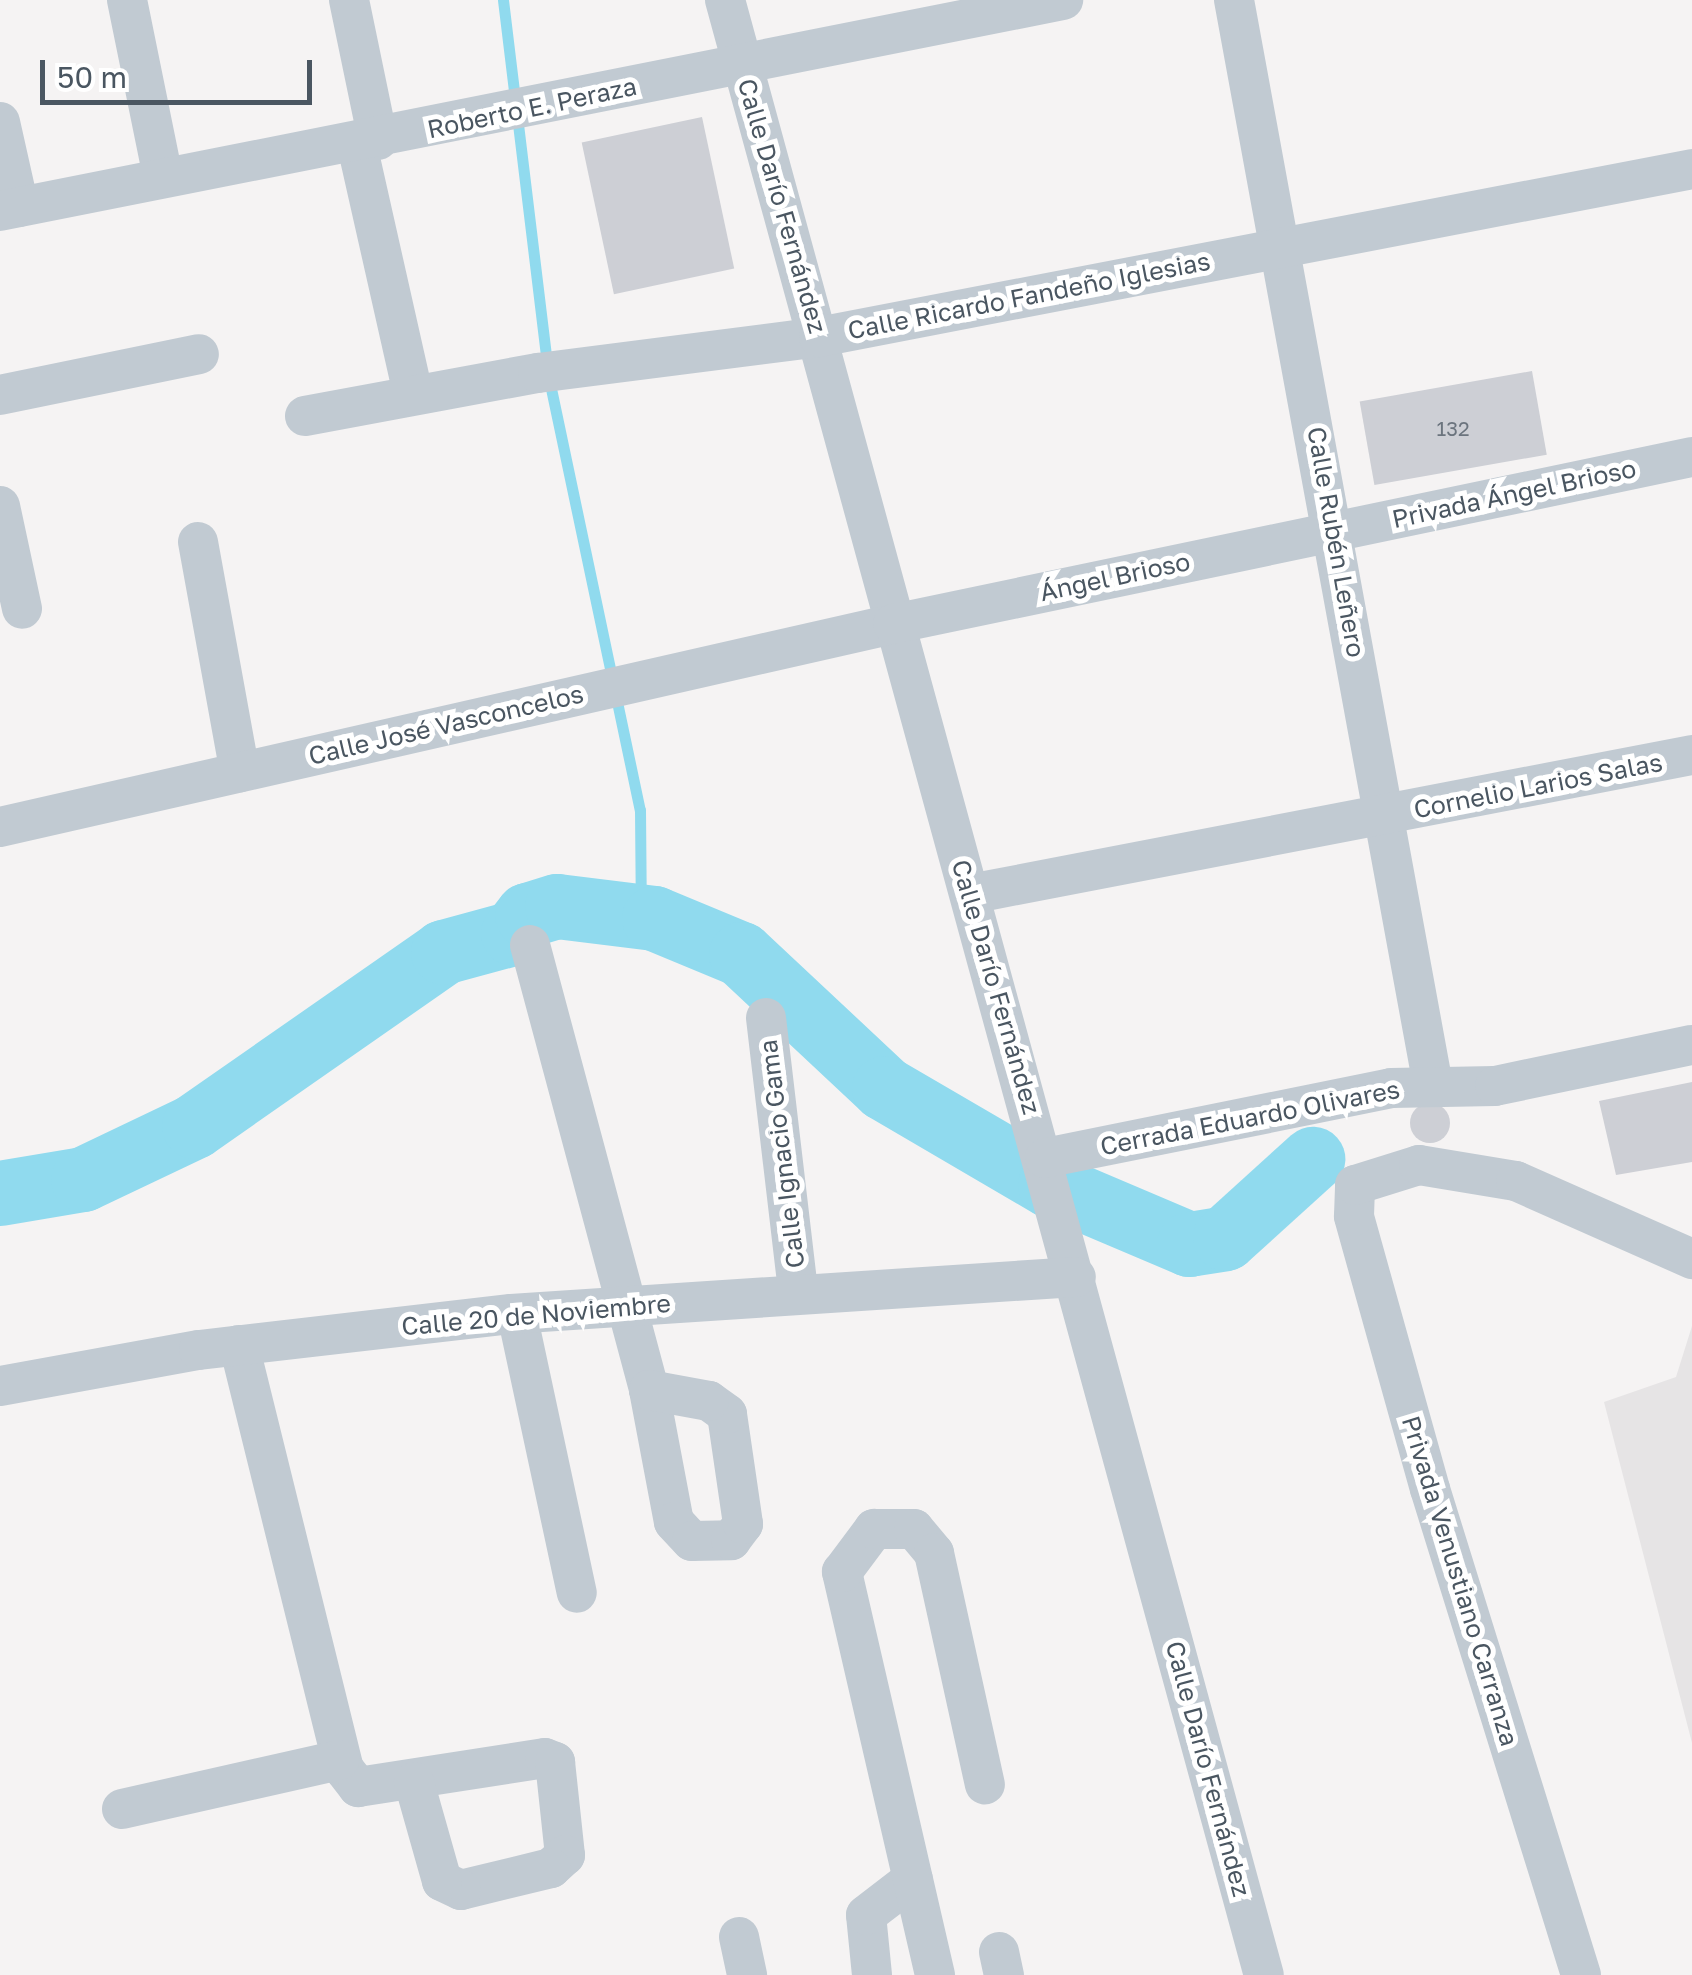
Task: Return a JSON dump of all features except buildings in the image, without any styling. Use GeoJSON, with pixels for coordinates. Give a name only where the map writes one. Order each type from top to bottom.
{"type":"FeatureCollection","features":[{"type":"Feature","properties":{"kind":"street"},"geometry":{"type":"LineString","coordinates":[[127,0],[163,178]]}},
{"type":"Feature","properties":{"kind":"street"},"geometry":{"type":"LineString","coordinates":[[349,0],[367,142],[413,392]]}},
{"type":"Feature","properties":{"kind":"street","name":"Calle Darío Fernández"},"geometry":{"type":"LineString","coordinates":[[724,0],[819,337],[893,624],[1045,1158],[1264,1975]]}},
{"type":"Feature","properties":{"kind":"street","name":"Roberto E. Peraza"},"geometry":{"type":"LineString","coordinates":[[10,209],[367,142],[1063,0]]}},
{"type":"Feature","properties":{"kind":"street","name":"Calle Rubén Leñero"},"geometry":{"type":"LineString","coordinates":[[1234,0],[1336,530],[1434,1085]]}},
{"type":"Feature","properties":{"kind":"street"},"geometry":{"type":"LineString","coordinates":[[0,122],[10,209]]}},
{"type":"Feature","properties":{"kind":"street","name":"Calle Ricardo Fandeño Iglesias"},"geometry":{"type":"LineString","coordinates":[[305,416],[413,392],[819,337],[1692,169]]}},
{"type":"Feature","properties":{"kind":"street"},"geometry":{"type":"LineString","coordinates":[[0,395],[199,354]]}},
{"type":"Feature","properties":{"kind":"street","name":"Privada Ángel Brioso"},"geometry":{"type":"LineString","coordinates":[[1336,530],[1692,457]]}},
{"type":"Feature","properties":{"kind":"street"},"geometry":{"type":"LineString","coordinates":[[0,506],[22,608]]}},
{"type":"Feature","properties":{"kind":"street","name":"Ángel Brioso"},"geometry":{"type":"LineString","coordinates":[[893,624],[1336,530]]}},
{"type":"Feature","properties":{"kind":"street"},"geometry":{"type":"LineString","coordinates":[[198,542],[240,772]]}},
{"type":"Feature","properties":{"kind":"street","name":"Calle José Vasconcelos"},"geometry":{"type":"LineString","coordinates":[[0,827],[893,624]]}},
{"type":"Feature","properties":{"kind":"street","name":"Cornelio Larios Salas"},"geometry":{"type":"LineString","coordinates":[[970,894],[1692,755]]}},
{"type":"Feature","properties":{"kind":"street"},"geometry":{"type":"LineString","coordinates":[[530,945],[621,1309],[649,1390]]}},
{"type":"Feature","properties":{"kind":"street","name":"Calle Ignacio Gama"},"geometry":{"type":"LineString","coordinates":[[766,1018],[798,1291]]}},
{"type":"Feature","properties":{"kind":"street","name":"Cerrada Eduardo Olivares"},"geometry":{"type":"LineString","coordinates":[[1045,1158],[1434,1085],[1495,1086],[1692,1046]]}},
{"type":"Feature","properties":{"kind":"street","name":"Privada Venustiano Carranza"},"geometry":{"type":"LineString","coordinates":[[1580,1975],[1424,1471],[1354,1216],[1355,1185],[1418,1166],[1516,1182],[1692,1259]]}},
{"type":"Feature","properties":{"kind":"street","name":"Calle 20 de Noviembre"},"geometry":{"type":"LineString","coordinates":[[0,1386],[239,1346],[517,1314],[621,1309],[1071,1262]]}},
{"type":"Feature","properties":{"kind":"street"},"geometry":{"type":"LineString","coordinates":[[517,1314],[577,1592]]}},
{"type":"Feature","properties":{"kind":"street"},"geometry":{"type":"LineString","coordinates":[[239,1346],[340,1760],[358,1787],[414,1782]]}},
{"type":"Feature","properties":{"kind":"street"},"geometry":{"type":"LineString","coordinates":[[935,1975],[842,1572],[850,1551],[891,1525],[914,1528],[934,1553],[985,1784]]}},
{"type":"Feature","properties":{"kind":"street"},"geometry":{"type":"LineString","coordinates":[[122,1810],[340,1760]]}},
{"type":"Feature","properties":{"kind":"street"},"geometry":{"type":"LineString","coordinates":[[872,1975],[866,1915],[913,1879]]}},
{"type":"Feature","properties":{"kind":"shaded area"},"geometry":{"type":"Polygon","coordinates":[[[1692,1326],[1692,1743],[1604,1402],[1676,1377],[1692,1326]]]}},
{"type":"Feature","properties":{"kind":"waterway"},"geometry":{"type":"LineString","coordinates":[[503,0],[549,379],[640,810],[641,916]]}},
{"type":"Feature","properties":{"kind":"waterway"},"geometry":{"type":"LineString","coordinates":[[0,1193],[83,1179],[194,1126],[443,952],[513,933],[527,915],[557,906],[654,918],[741,954],[884,1088],[1050,1185],[1189,1244],[1225,1238],[1312,1159]]}}]}
